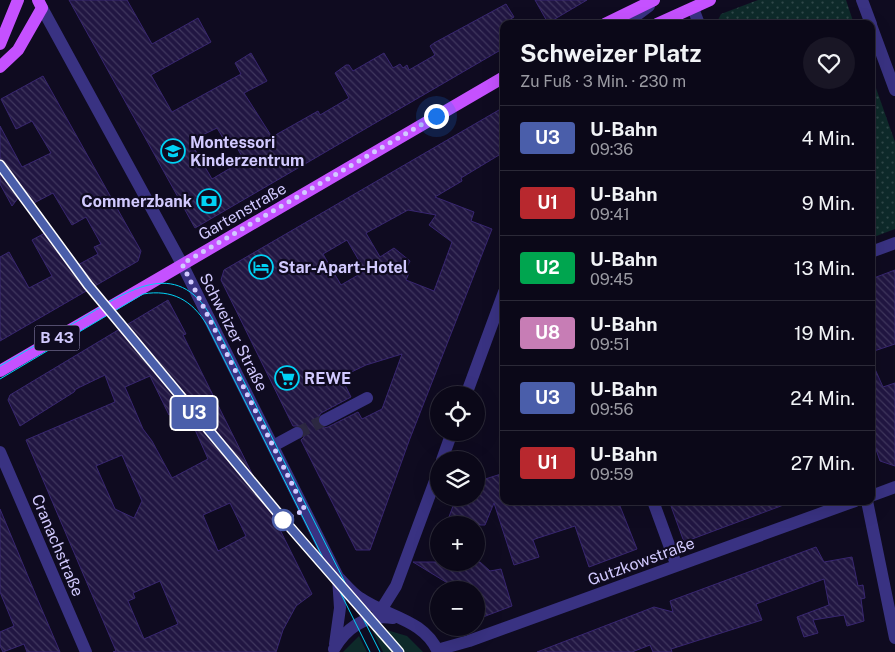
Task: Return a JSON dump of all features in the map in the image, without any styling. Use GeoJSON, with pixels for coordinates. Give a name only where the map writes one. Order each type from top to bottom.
{"type":"FeatureCollection","features":[{"type":"Feature","properties":{"kind":"main road"},"geometry":{"type":"LineString","coordinates":[[0,44],[18,0]]}},
{"type":"Feature","properties":{"kind":"main road"},"geometry":{"type":"LineString","coordinates":[[614,20],[656,0]]}},
{"type":"Feature","properties":{"kind":"main road"},"geometry":{"type":"LineString","coordinates":[[665,20],[710,0]]}},
{"type":"Feature","properties":{"kind":"main road"},"geometry":{"type":"LineString","coordinates":[[0,67],[18,50],[40,4]]}},
{"type":"Feature","properties":{"kind":"main road","name":"Gartenstraße"},"geometry":{"type":"LineString","coordinates":[[0,371],[500,80]]}},
{"type":"Feature","properties":{"kind":"street"},"geometry":{"type":"LineString","coordinates":[[630,20],[656,0]]}},
{"type":"Feature","properties":{"kind":"street"},"geometry":{"type":"LineString","coordinates":[[862,0],[870,20]]}},
{"type":"Feature","properties":{"kind":"street","name":"Schweizer Straße"},"geometry":{"type":"LineString","coordinates":[[40,4],[182,264],[338,577]]}},
{"type":"Feature","properties":{"kind":"street"},"geometry":{"type":"LineString","coordinates":[[693,8],[698,20]]}},
{"type":"Feature","properties":{"kind":"street"},"geometry":{"type":"LineString","coordinates":[[875,35],[895,90]]}},
{"type":"Feature","properties":{"kind":"street"},"geometry":{"type":"LineString","coordinates":[[875,250],[895,243]]}},
{"type":"Feature","properties":{"kind":"street"},"geometry":{"type":"LineString","coordinates":[[469,386],[500,303]]}},
{"type":"Feature","properties":{"kind":"street"},"geometry":{"type":"LineString","coordinates":[[325,420],[367,398]]}},
{"type":"Feature","properties":{"kind":"street"},"geometry":{"type":"LineString","coordinates":[[273,446],[297,434]]}},
{"type":"Feature","properties":{"kind":"street","name":"Cranachstraße"},"geometry":{"type":"LineString","coordinates":[[0,452],[86,652]]}},
{"type":"Feature","properties":{"kind":"street"},"geometry":{"type":"LineString","coordinates":[[875,494],[895,487]]}},
{"type":"Feature","properties":{"kind":"street"},"geometry":{"type":"LineString","coordinates":[[381,610],[396,586],[430,494]]}},
{"type":"Feature","properties":{"kind":"street"},"geometry":{"type":"LineString","coordinates":[[654,505],[676,564]]}},
{"type":"Feature","properties":{"kind":"street","name":"Gutzkowstraße"},"geometry":{"type":"LineString","coordinates":[[437,651],[844,505]]}},
{"type":"Feature","properties":{"kind":"street"},"geometry":{"type":"LineString","coordinates":[[868,505],[895,638]]}},
{"type":"Feature","properties":{"kind":"street"},"geometry":{"type":"LineString","coordinates":[[338,577],[359,598],[419,628],[437,651]]}},
{"type":"Feature","properties":{"kind":"street"},"geometry":{"type":"LineString","coordinates":[[333,651],[340,608],[338,577]]}},
{"type":"Feature","properties":{"kind":"street"},"geometry":{"type":"LineString","coordinates":[[333,651],[348,631],[364,620],[379,616],[404,620]]}},
{"type":"Feature","properties":{"kind":"green space"},"geometry":{"type":"Polygon","coordinates":[[[758,0],[846,0],[853,20],[718,20],[721,14],[758,0]]]}},
{"type":"Feature","properties":{"kind":"green space"},"geometry":{"type":"Polygon","coordinates":[[[875,85],[895,142],[895,229],[875,236],[875,85]]]}},
{"type":"Feature","properties":{"kind":"green space"},"geometry":{"type":"Polygon","coordinates":[[[380,628],[407,636],[423,652],[383,652],[372,630],[380,628]]]}},
{"type":"Feature","properties":{"kind":"green space"},"geometry":{"type":"Polygon","coordinates":[[[359,636],[367,652],[343,652],[359,636]]]}},
{"type":"Feature","properties":{"kind":"building"},"geometry":{"type":"Polygon","coordinates":[[[69,0],[127,0],[152,44],[198,18],[211,42],[151,75],[172,112],[241,74],[235,63],[251,53],[267,81],[244,93],[272,137],[318,111],[320,115],[349,98],[335,73],[346,65],[349,65],[353,71],[384,53],[393,68],[400,64],[403,68],[407,65],[409,70],[435,55],[430,46],[434,43],[506,4],[514,17],[509,20],[500,20],[500,50],[195,228],[69,0]],[[217,128],[190,141],[212,179],[244,160],[231,137],[225,141],[217,128]]]}},
{"type":"Feature","properties":{"kind":"building"},"geometry":{"type":"Polygon","coordinates":[[[535,0],[587,0],[553,20],[546,20],[535,0]]]}},
{"type":"Feature","properties":{"kind":"building"},"geometry":{"type":"Polygon","coordinates":[[[43,76],[141,251],[138,261],[0,341],[0,257],[9,252],[29,288],[52,276],[32,240],[45,233],[47,237],[54,233],[74,267],[98,254],[94,247],[101,244],[86,217],[72,225],[53,193],[32,204],[24,190],[12,206],[0,184],[0,126],[22,167],[51,153],[32,121],[16,129],[1,99],[43,76]]]}},
{"type":"Feature","properties":{"kind":"building"},"geometry":{"type":"Polygon","coordinates":[[[500,109],[500,154],[461,178],[462,181],[435,197],[474,212],[471,221],[492,229],[409,441],[370,550],[356,550],[301,440],[304,437],[304,430],[301,426],[293,426],[221,280],[224,270],[500,109]],[[408,210],[366,233],[380,257],[394,248],[410,261],[405,271],[409,273],[406,280],[434,291],[452,242],[429,225],[436,215],[408,210]],[[347,240],[323,254],[341,285],[365,271],[347,240]],[[402,354],[366,365],[341,377],[351,397],[321,413],[317,419],[318,424],[324,428],[358,412],[362,419],[382,409],[402,354]]]}},
{"type":"Feature","properties":{"kind":"building"},"geometry":{"type":"Polygon","coordinates":[[[895,270],[895,344],[875,351],[875,278],[895,270]]]}},
{"type":"Feature","properties":{"kind":"building"},"geometry":{"type":"Polygon","coordinates":[[[168,300],[186,334],[183,335],[312,594],[296,606],[283,630],[276,652],[113,652],[116,651],[26,440],[115,402],[105,375],[76,389],[20,426],[8,400],[10,395],[168,300]],[[150,376],[125,387],[143,429],[152,441],[172,478],[208,459],[185,407],[169,415],[150,376]],[[122,455],[96,466],[115,509],[134,518],[142,501],[122,455]],[[230,503],[203,515],[218,551],[246,536],[230,503]],[[160,581],[133,593],[135,598],[128,601],[144,639],[178,624],[160,581]]]}},
{"type":"Feature","properties":{"kind":"building"},"geometry":{"type":"Polygon","coordinates":[[[875,369],[883,387],[895,383],[895,466],[880,461],[875,447],[875,369]]]}},
{"type":"Feature","properties":{"kind":"building"},"geometry":{"type":"Polygon","coordinates":[[[500,474],[500,505],[620,505],[637,549],[589,567],[575,526],[533,540],[539,557],[514,565],[494,503],[485,525],[485,516],[449,516],[453,506],[485,506],[485,479],[500,474]]]}},
{"type":"Feature","properties":{"kind":"building"},"geometry":{"type":"Polygon","coordinates":[[[674,505],[784,505],[684,542],[671,506],[674,505]]]}},
{"type":"Feature","properties":{"kind":"building"},"geometry":{"type":"Polygon","coordinates":[[[0,509],[60,652],[27,652],[24,644],[3,652],[0,646],[0,632],[14,626],[0,592],[0,509]]]}},
{"type":"Feature","properties":{"kind":"building"},"geometry":{"type":"Polygon","coordinates":[[[816,547],[824,562],[852,557],[858,586],[863,585],[865,598],[861,599],[864,621],[847,626],[844,615],[813,620],[818,633],[804,637],[797,617],[829,605],[824,579],[756,604],[762,620],[671,649],[672,652],[653,652],[650,645],[632,652],[537,652],[654,607],[673,612],[670,601],[816,547]]]}},
{"type":"Feature","properties":{"kind":"building"},"geometry":{"type":"Polygon","coordinates":[[[413,562],[430,562],[430,571],[485,571],[485,566],[490,571],[501,569],[512,606],[485,616],[485,581],[444,581],[413,562]]]}},
{"type":"Feature","properties":{"kind":"tunnel"},"geometry":{"type":"LineString","coordinates":[[297,433],[325,420]]}},
{"type":"Feature","properties":{"kind":"tram line"},"geometry":{"type":"LineString","coordinates":[[0,366],[114,299],[149,285],[166,283],[182,288],[198,299],[212,318],[380,652]]}},
{"type":"Feature","properties":{"kind":"tram line"},"geometry":{"type":"LineString","coordinates":[[0,379],[143,294],[163,293],[180,298],[188,303],[207,325],[370,652]]}},
{"type":"Feature","properties":{"kind":"metro line","name":"U3"},"geometry":{"type":"LineString","coordinates":[[0,165],[88,285],[282,518],[399,652]]}},
{"type":"Feature","properties":{"kind":"place","name":"Montessori Kinderzentrum"},"geometry":{"type":"Point","coordinates":[173,151]}},
{"type":"Feature","properties":{"kind":"place","name":"Commerzbank"},"geometry":{"type":"Point","coordinates":[209,201]}},
{"type":"Feature","properties":{"kind":"place","name":"Star-Apart-Hotel"},"geometry":{"type":"Point","coordinates":[261,267]}},
{"type":"Feature","properties":{"kind":"place","name":"REWE"},"geometry":{"type":"Point","coordinates":[287,378]}},
{"type":"Feature","properties":{"kind":"route"},"geometry":{"type":"LineString","coordinates":[[283,520],[305,510],[182,264],[436,116]]}}]}
